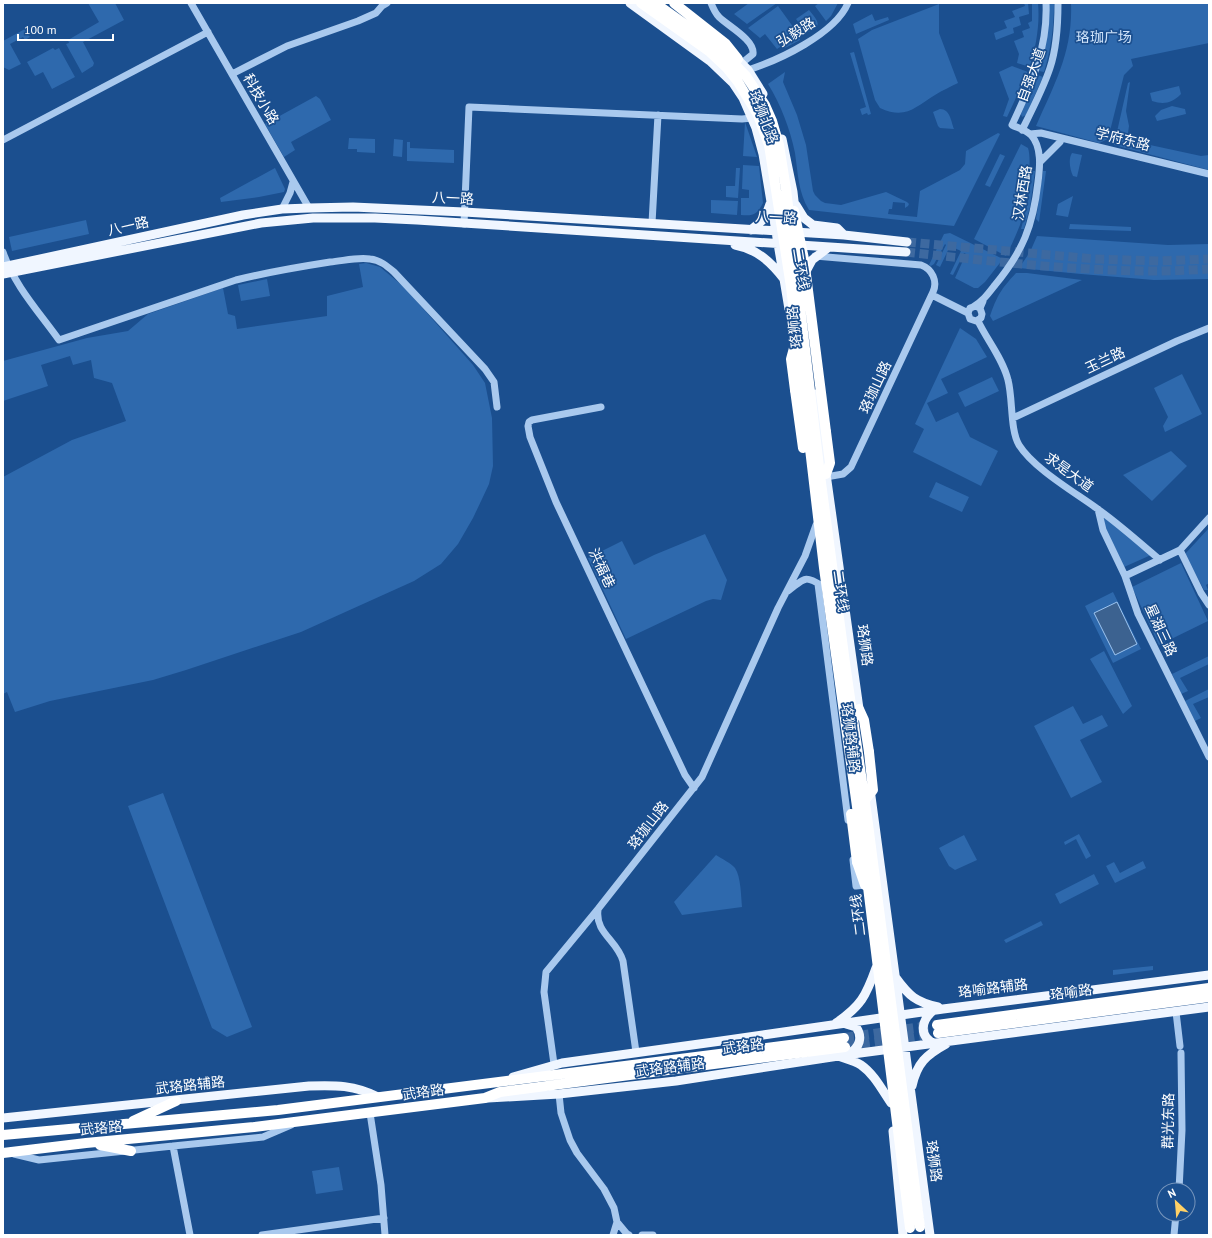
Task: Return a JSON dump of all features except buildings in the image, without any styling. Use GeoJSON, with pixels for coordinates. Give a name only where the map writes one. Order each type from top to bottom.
{"type":"FeatureCollection","features":[{"type":"Feature","properties":{"kind":"highway","name":"二环线"},"geometry":{"type":"LineString","coordinates":[[641,3],[710,52],[726,66],[750,101],[758,115],[767,137],[790,287],[834,646],[867,879],[913,1232]]}},
{"type":"Feature","properties":{"kind":"highway","name":"二环线"},"geometry":{"type":"LineString","coordinates":[[656,3],[721,50],[737,65],[765,105],[772,120],[779,145],[786,189],[821,483],[864,800],[913,1232]]}},
{"type":"Feature","properties":{"kind":"highway"},"geometry":{"type":"LineString","coordinates":[[674,3],[726,44],[750,75],[752,85]]}},
{"type":"Feature","properties":{"kind":"highway"},"geometry":{"type":"LineString","coordinates":[[786,189],[792,202],[804,259],[830,463],[826,475]]}},
{"type":"Feature","properties":{"kind":"highway"},"geometry":{"type":"LineString","coordinates":[[794,348],[791,359],[816,551],[824,568]]}},
{"type":"Feature","properties":{"kind":"highway"},"geometry":{"type":"LineString","coordinates":[[834,646],[830,663],[858,862],[865,885]]}},
{"type":"Feature","properties":{"kind":"highway"},"geometry":{"type":"LineString","coordinates":[[859,709],[864,720],[873,790],[864,800]]}},
{"type":"Feature","properties":{"kind":"highway","name":"珞喻路"},"geometry":{"type":"LineString","coordinates":[[1209,988],[938,1029],[1209,997]]}},
{"type":"Feature","properties":{"kind":"highway","name":"武珞路"},"geometry":{"type":"LineString","coordinates":[[3,1135],[278,1110],[500,1082],[843,1049]]}},
{"type":"Feature","properties":{"kind":"highway","name":"武珞路"},"geometry":{"type":"LineString","coordinates":[[5,1153],[370,1113],[485,1098],[500,1092],[843,1049]]}},
{"type":"Feature","properties":{"kind":"highway"},"geometry":{"type":"LineString","coordinates":[[126,1124],[176,1101]]}},
{"type":"Feature","properties":{"kind":"highway"},"geometry":{"type":"LineString","coordinates":[[86,1143],[131,1151]]}},
{"type":"Feature","properties":{"kind":"main road","name":"珞狮北路"},"geometry":{"type":"LineString","coordinates":[[630,3],[710,61],[729,78],[743,98],[760,138],[778,244]]}},
{"type":"Feature","properties":{"kind":"main road","name":"珞狮北路"},"geometry":{"type":"LineString","coordinates":[[668,3],[742,63],[763,94],[776,121],[786,156],[794,202],[799,245]]}},
{"type":"Feature","properties":{"kind":"main road"},"geometry":{"type":"LineString","coordinates":[[657,22],[668,3]]}},
{"type":"Feature","properties":{"kind":"main road"},"geometry":{"type":"LineString","coordinates":[[751,230],[765,218],[771,200]]}},
{"type":"Feature","properties":{"kind":"main road"},"geometry":{"type":"LineString","coordinates":[[794,202],[804,218],[813,225],[837,228],[844,235]]}},
{"type":"Feature","properties":{"kind":"main road","name":"八一路"},"geometry":{"type":"LineString","coordinates":[[6,270],[224,219],[282,209],[309,208],[464,212],[844,235],[906,242]]}},
{"type":"Feature","properties":{"kind":"main road","name":"八一路"},"geometry":{"type":"LineString","coordinates":[[6,270],[227,229],[282,220],[319,218],[375,218],[906,252]]}},
{"type":"Feature","properties":{"kind":"main road"},"geometry":{"type":"LineString","coordinates":[[708,240],[738,246],[759,253],[776,268],[785,281]]}},
{"type":"Feature","properties":{"kind":"main road","name":"珞狮路"},"geometry":{"type":"LineString","coordinates":[[778,244],[785,281],[794,348],[816,525],[821,586],[876,968],[891,1103]]}},
{"type":"Feature","properties":{"kind":"main road","name":"珞狮路"},"geometry":{"type":"LineString","coordinates":[[799,245],[826,475],[930,1235]]}},
{"type":"Feature","properties":{"kind":"main road"},"geometry":{"type":"LineString","coordinates":[[803,278],[808,265],[816,256],[829,247]]}},
{"type":"Feature","properties":{"kind":"main road"},"geometry":{"type":"LineString","coordinates":[[832,1026],[852,1012],[861,1002],[866,995],[876,968]]}},
{"type":"Feature","properties":{"kind":"main road","name":"珞喻路辅路"},"geometry":{"type":"LineString","coordinates":[[900,1015],[1209,975]]}},
{"type":"Feature","properties":{"kind":"main road"},"geometry":{"type":"LineString","coordinates":[[895,977],[907,993],[925,1004],[939,1009]]}},
{"type":"Feature","properties":{"kind":"main road"},"geometry":{"type":"LineString","coordinates":[[904,1048],[1209,1007]]}},
{"type":"Feature","properties":{"kind":"main road"},"geometry":{"type":"LineString","coordinates":[[935,1044],[927,1037],[923,1025],[926,1018],[939,1009]]}},
{"type":"Feature","properties":{"kind":"main road","name":"武珞路辅路"},"geometry":{"type":"LineString","coordinates":[[500,1082],[554,1064],[832,1026],[900,1015]]}},
{"type":"Feature","properties":{"kind":"main road"},"geometry":{"type":"LineString","coordinates":[[843,1049],[856,1049],[859,1045],[860,1038],[856,1027],[846,1023]]}},
{"type":"Feature","properties":{"kind":"main road"},"geometry":{"type":"LineString","coordinates":[[911,1092],[913,1079],[924,1058],[935,1050],[951,1042]]}},
{"type":"Feature","properties":{"kind":"main road","name":"武珞路辅路"},"geometry":{"type":"LineString","coordinates":[[485,1098],[559,1094],[676,1081],[843,1049],[885,1050],[904,1048]]}},
{"type":"Feature","properties":{"kind":"main road"},"geometry":{"type":"LineString","coordinates":[[843,1049],[865,1068],[891,1103],[913,1232]]}},
{"type":"Feature","properties":{"kind":"main road","name":"武珞路辅路"},"geometry":{"type":"LineString","coordinates":[[3,1118],[274,1090],[329,1086],[358,1088],[378,1097]]}},
{"type":"Feature","properties":{"kind":"street","name":"科技小路"},"geometry":{"type":"LineString","coordinates":[[191,3],[309,208]]}},
{"type":"Feature","properties":{"kind":"street"},"geometry":{"type":"LineString","coordinates":[[232,74],[287,46],[358,21],[376,13],[387,3]]}},
{"type":"Feature","properties":{"kind":"street"},"geometry":{"type":"LineString","coordinates":[[711,3],[719,17],[748,42],[753,49],[753,54],[742,63]]}},
{"type":"Feature","properties":{"kind":"street","name":"弘毅路"},"geometry":{"type":"LineString","coordinates":[[748,70],[787,55],[828,28],[840,18],[848,3]]}},
{"type":"Feature","properties":{"kind":"street","name":"自强大道"},"geometry":{"type":"LineString","coordinates":[[1046,3],[1045,28],[1040,59],[1031,84],[1012,125],[1022,130],[1050,67],[1056,37],[1058,3]]}},
{"type":"Feature","properties":{"kind":"street"},"geometry":{"type":"LineString","coordinates":[[3,140],[208,32]]}},
{"type":"Feature","properties":{"kind":"street"},"geometry":{"type":"LineString","coordinates":[[464,224],[469,106],[752,118]]}},
{"type":"Feature","properties":{"kind":"street"},"geometry":{"type":"LineString","coordinates":[[652,224],[658,115]]}},
{"type":"Feature","properties":{"kind":"street"},"geometry":{"type":"LineString","coordinates":[[1022,130],[1031,136]]}},
{"type":"Feature","properties":{"kind":"street","name":"学府东路"},"geometry":{"type":"LineString","coordinates":[[1031,136],[1041,132],[1209,174]]}},
{"type":"Feature","properties":{"kind":"street","name":"学府东路"},"geometry":{"type":"LineString","coordinates":[[1031,136],[1041,137],[1209,178]]}},
{"type":"Feature","properties":{"kind":"street","name":"汉林西路"},"geometry":{"type":"LineString","coordinates":[[973,310],[983,301],[1010,266],[1028,233],[1035,207],[1040,162],[1039,152],[1031,136]]}},
{"type":"Feature","properties":{"kind":"street"},"geometry":{"type":"LineString","coordinates":[[1040,162],[1060,142]]}},
{"type":"Feature","properties":{"kind":"street"},"geometry":{"type":"LineString","coordinates":[[282,209],[294,182]]}},
{"type":"Feature","properties":{"kind":"street"},"geometry":{"type":"LineString","coordinates":[[3,252],[6,270],[59,340],[236,280],[263,273],[284,268],[357,259],[372,259],[387,265],[485,369],[494,382],[497,407]]}},
{"type":"Feature","properties":{"kind":"street"},"geometry":{"type":"LineString","coordinates":[[816,256],[921,265],[928,268],[933,275],[935,285],[932,294],[973,310],[969,317],[972,320],[978,320]]}},
{"type":"Feature","properties":{"kind":"street","name":"珞珈山路"},"geometry":{"type":"LineString","coordinates":[[826,475],[843,474],[852,467],[932,294]]}},
{"type":"Feature","properties":{"kind":"street","name":"汉林西路"},"geometry":{"type":"LineString","coordinates":[[973,310],[982,312],[982,316],[978,320]]}},
{"type":"Feature","properties":{"kind":"street","name":"求是大道"},"geometry":{"type":"LineString","coordinates":[[978,320],[1006,374],[1010,390],[1017,442],[1031,460],[1098,509],[1160,560]]}},
{"type":"Feature","properties":{"kind":"street","name":"玉兰路"},"geometry":{"type":"LineString","coordinates":[[1013,418],[1177,341],[1209,328]]}},
{"type":"Feature","properties":{"kind":"street","name":"洪福巷"},"geometry":{"type":"LineString","coordinates":[[601,407],[532,420],[528,426],[530,437],[556,502],[685,775],[694,788]]}},
{"type":"Feature","properties":{"kind":"street","name":"星湖三路"},"geometry":{"type":"LineString","coordinates":[[1098,509],[1103,530],[1125,576],[1138,614],[1207,749],[1209,757]]}},
{"type":"Feature","properties":{"kind":"street"},"geometry":{"type":"LineString","coordinates":[[1125,576],[1180,550],[1209,518]]}},
{"type":"Feature","properties":{"kind":"street","name":"珞珈山路"},"geometry":{"type":"LineString","coordinates":[[554,1064],[544,992],[546,972],[694,788],[705,771],[785,594],[805,556],[816,525]]}},
{"type":"Feature","properties":{"kind":"street"},"geometry":{"type":"LineString","coordinates":[[1180,550],[1201,593],[1209,605]]}},
{"type":"Feature","properties":{"kind":"street","name":"珞珈山路"},"geometry":{"type":"LineString","coordinates":[[785,594],[805,579],[811,579],[821,586]]}},
{"type":"Feature","properties":{"kind":"street"},"geometry":{"type":"LineString","coordinates":[[598,909],[597,919],[599,926],[618,950],[623,961],[636,1052]]}},
{"type":"Feature","properties":{"kind":"street"},"geometry":{"type":"LineString","coordinates":[[1176,1012],[1180,1046]]}},
{"type":"Feature","properties":{"kind":"street","name":"群光东路"},"geometry":{"type":"LineString","coordinates":[[1179,1182],[1182,1130],[1181,1054]]}},
{"type":"Feature","properties":{"kind":"street"},"geometry":{"type":"LineString","coordinates":[[559,1094],[561,1113],[570,1140],[577,1153],[604,1189],[614,1208],[617,1222],[629,1235]]}},
{"type":"Feature","properties":{"kind":"street"},"geometry":{"type":"LineString","coordinates":[[370,1113],[381,1186],[385,1235]]}},
{"type":"Feature","properties":{"kind":"street"},"geometry":{"type":"LineString","coordinates":[[5,1153],[39,1160],[263,1137],[301,1121]]}},
{"type":"Feature","properties":{"kind":"street"},"geometry":{"type":"LineString","coordinates":[[173,1146],[190,1235]]}},
{"type":"Feature","properties":{"kind":"street"},"geometry":{"type":"LineString","coordinates":[[262,1235],[384,1218]]}},
{"type":"Feature","properties":{"kind":"street"},"geometry":{"type":"LineString","coordinates":[[613,1235],[617,1222]]}},
{"type":"Feature","properties":{"kind":"street"},"geometry":{"type":"LineString","coordinates":[[1174,1235],[1175,1222]]}},
{"type":"Feature","properties":{"kind":"street"},"geometry":{"type":"LineString","coordinates":[[642,1235],[653,1235]]}},
{"type":"Feature","properties":{"kind":"green space"},"geometry":{"type":"Polygon","coordinates":[[[88,3],[115,3],[124,20],[83,42],[94,63],[93,66],[82,73],[66,44],[69,43],[68,40],[99,22],[88,3]]]}},
{"type":"Feature","properties":{"kind":"green space"},"geometry":{"type":"Polygon","coordinates":[[[749,3],[777,3],[747,24],[734,14],[749,3]]]}},
{"type":"Feature","properties":{"kind":"green space"},"geometry":{"type":"Polygon","coordinates":[[[819,3],[838,3],[831,16],[826,21],[815,6],[819,3]]]}},
{"type":"Feature","properties":{"kind":"green space"},"geometry":{"type":"Polygon","coordinates":[[[1024,3],[1028,3],[1029,14],[1019,17],[1021,25],[1013,28],[1014,33],[996,40],[994,33],[1007,28],[1004,21],[1015,17],[1012,11],[1025,6],[1024,3]]]}},
{"type":"Feature","properties":{"kind":"green space"},"geometry":{"type":"Polygon","coordinates":[[[1032,3],[1038,3],[1038,27],[1030,67],[1017,63],[1019,54],[1014,41],[1024,37],[1022,31],[1030,28],[1028,23],[1032,21],[1032,3]]]}},
{"type":"Feature","properties":{"kind":"green space"},"geometry":{"type":"Polygon","coordinates":[[[1049,3],[1054,3],[1052,38],[1044,72],[1039,71],[1047,37],[1049,3]]]}},
{"type":"Feature","properties":{"kind":"green space","name":"珞珈广场"},"geometry":{"type":"Polygon","coordinates":[[[1071,3],[1209,3],[1209,43],[1131,59],[1133,66],[1124,75],[1108,139],[1099,143],[1036,126],[1056,81],[1066,52],[1071,20],[1071,3]]]}},
{"type":"Feature","properties":{"kind":"green space"},"geometry":{"type":"Polygon","coordinates":[[[939,4],[939,33],[958,83],[938,93],[916,108],[904,112],[897,113],[880,108],[875,100],[858,39],[872,30],[939,4]]]}},
{"type":"Feature","properties":{"kind":"green space"},"geometry":{"type":"Polygon","coordinates":[[[778,6],[799,35],[800,40],[785,48],[783,45],[777,49],[765,34],[760,38],[748,28],[778,6]]]}},
{"type":"Feature","properties":{"kind":"green space"},"geometry":{"type":"Polygon","coordinates":[[[809,10],[818,22],[813,30],[808,32],[805,31],[796,19],[809,10]]]}},
{"type":"Feature","properties":{"kind":"green space"},"geometry":{"type":"Polygon","coordinates":[[[872,14],[875,21],[888,17],[889,20],[856,34],[853,24],[872,14]]]}},
{"type":"Feature","properties":{"kind":"green space"},"geometry":{"type":"Polygon","coordinates":[[[25,29],[30,37],[25,40],[23,37],[10,44],[21,64],[9,70],[3,67],[3,41],[25,29]]]}},
{"type":"Feature","properties":{"kind":"green space"},"geometry":{"type":"Polygon","coordinates":[[[53,48],[55,50],[59,48],[75,77],[52,89],[43,72],[35,76],[27,62],[53,48]]]}},
{"type":"Feature","properties":{"kind":"green space"},"geometry":{"type":"Polygon","coordinates":[[[854,52],[871,114],[868,115],[867,113],[862,115],[860,109],[866,107],[850,53],[854,52]]]}},
{"type":"Feature","properties":{"kind":"green space"},"geometry":{"type":"Polygon","coordinates":[[[1012,66],[1028,72],[1007,117],[1003,116],[1009,99],[999,72],[1012,66]]]}},
{"type":"Feature","properties":{"kind":"green space"},"geometry":{"type":"Polygon","coordinates":[[[785,72],[783,82],[797,115],[806,145],[813,191],[821,201],[825,203],[841,205],[886,192],[909,204],[905,208],[905,203],[893,202],[892,209],[889,209],[888,214],[917,217],[920,191],[960,170],[965,164],[966,151],[998,133],[1000,134],[954,226],[809,210],[805,203],[801,189],[795,153],[788,126],[777,100],[768,84],[785,72]]]}},
{"type":"Feature","properties":{"kind":"green space"},"geometry":{"type":"Polygon","coordinates":[[[1038,75],[1043,77],[1026,115],[1022,117],[1021,114],[1038,75]]]}},
{"type":"Feature","properties":{"kind":"green space"},"geometry":{"type":"Polygon","coordinates":[[[1130,82],[1126,111],[1129,126],[1127,140],[1201,156],[1209,155],[1209,170],[1114,145],[1128,83],[1130,82]]]}},
{"type":"Feature","properties":{"kind":"green space"},"geometry":{"type":"Polygon","coordinates":[[[1179,86],[1181,94],[1171,101],[1160,103],[1152,101],[1150,93],[1179,86]]]}},
{"type":"Feature","properties":{"kind":"green space"},"geometry":{"type":"Polygon","coordinates":[[[316,96],[320,99],[331,120],[291,142],[295,150],[284,157],[265,124],[316,96]]]}},
{"type":"Feature","properties":{"kind":"green space"},"geometry":{"type":"Polygon","coordinates":[[[1172,106],[1185,109],[1186,114],[1157,121],[1155,116],[1161,110],[1172,106]]]}},
{"type":"Feature","properties":{"kind":"green space"},"geometry":{"type":"Polygon","coordinates":[[[940,109],[948,113],[954,129],[940,128],[938,126],[933,112],[940,109]]]}},
{"type":"Feature","properties":{"kind":"green space"},"geometry":{"type":"Polygon","coordinates":[[[745,122],[757,157],[743,156],[745,122]]]}},
{"type":"Feature","properties":{"kind":"green space"},"geometry":{"type":"Polygon","coordinates":[[[349,138],[375,139],[375,153],[357,152],[357,149],[348,149],[349,138]]]}},
{"type":"Feature","properties":{"kind":"green space"},"geometry":{"type":"Polygon","coordinates":[[[394,139],[403,140],[402,157],[393,156],[394,139]]]}},
{"type":"Feature","properties":{"kind":"green space"},"geometry":{"type":"Polygon","coordinates":[[[407,142],[410,142],[410,148],[454,150],[454,163],[407,161],[407,142]]]}},
{"type":"Feature","properties":{"kind":"green space"},"geometry":{"type":"Polygon","coordinates":[[[1021,144],[1028,148],[1030,164],[1028,186],[1020,225],[1006,256],[974,239],[1021,144]]]}},
{"type":"Feature","properties":{"kind":"green space"},"geometry":{"type":"Polygon","coordinates":[[[1072,153],[1082,155],[1077,177],[1073,176],[1070,168],[1070,158],[1072,153]]]}},
{"type":"Feature","properties":{"kind":"green space"},"geometry":{"type":"Polygon","coordinates":[[[1000,154],[1005,156],[990,187],[985,185],[1000,154]]]}},
{"type":"Feature","properties":{"kind":"green space"},"geometry":{"type":"Polygon","coordinates":[[[743,165],[759,166],[763,203],[759,210],[752,215],[741,215],[741,198],[749,198],[749,190],[742,189],[743,165]]]}},
{"type":"Feature","properties":{"kind":"green space"},"geometry":{"type":"Polygon","coordinates":[[[275,168],[285,189],[284,192],[221,202],[220,198],[275,168]]]}},
{"type":"Feature","properties":{"kind":"green space"},"geometry":{"type":"Polygon","coordinates":[[[736,168],[740,168],[738,198],[726,197],[726,186],[735,186],[736,168]]]}},
{"type":"Feature","properties":{"kind":"green space"},"geometry":{"type":"Polygon","coordinates":[[[1032,171],[1035,171],[1030,207],[1024,229],[1021,229],[1027,206],[1032,171]]]}},
{"type":"Feature","properties":{"kind":"green space"},"geometry":{"type":"Polygon","coordinates":[[[1043,171],[1046,171],[1039,222],[1036,219],[1043,171]]]}},
{"type":"Feature","properties":{"kind":"green space"},"geometry":{"type":"Polygon","coordinates":[[[1073,196],[1068,217],[1056,215],[1058,204],[1073,196]]]}},
{"type":"Feature","properties":{"kind":"green space"},"geometry":{"type":"Polygon","coordinates":[[[711,200],[738,201],[737,215],[711,213],[711,200]]]}},
{"type":"Feature","properties":{"kind":"green space"},"geometry":{"type":"Polygon","coordinates":[[[86,220],[89,234],[12,251],[9,237],[86,220]]]}},
{"type":"Feature","properties":{"kind":"green space"},"geometry":{"type":"Polygon","coordinates":[[[1070,224],[1131,227],[1131,231],[1069,229],[1070,224]]]}},
{"type":"Feature","properties":{"kind":"green space"},"geometry":{"type":"Polygon","coordinates":[[[950,233],[1003,259],[985,282],[978,288],[974,288],[955,278],[966,254],[964,253],[953,275],[950,274],[961,251],[950,246],[940,267],[936,265],[946,245],[945,244],[934,264],[931,266],[929,265],[944,234],[950,233]]]}},
{"type":"Feature","properties":{"kind":"green space"},"geometry":{"type":"Polygon","coordinates":[[[1037,236],[1168,245],[1209,244],[1209,279],[1154,280],[1019,268],[1030,252],[1037,236]]]}},
{"type":"Feature","properties":{"kind":"green space"},"geometry":{"type":"Polygon","coordinates":[[[366,263],[380,267],[404,287],[473,365],[485,383],[492,418],[493,466],[489,484],[473,518],[458,544],[441,564],[414,581],[301,632],[153,680],[50,701],[15,712],[7,692],[3,694],[3,477],[72,440],[126,421],[112,383],[94,378],[91,360],[73,365],[70,356],[41,365],[48,386],[3,401],[3,361],[87,338],[128,331],[148,314],[223,288],[228,314],[235,316],[237,329],[327,316],[327,296],[363,287],[359,264],[366,263]]]}},
{"type":"Feature","properties":{"kind":"green space"},"geometry":{"type":"Polygon","coordinates":[[[1016,273],[1082,280],[993,321],[990,316],[997,298],[1003,288],[1016,273]]]}},
{"type":"Feature","properties":{"kind":"green space"},"geometry":{"type":"Polygon","coordinates":[[[267,279],[270,296],[241,301],[238,285],[267,279]]]}},
{"type":"Feature","properties":{"kind":"green space"},"geometry":{"type":"Polygon","coordinates":[[[960,328],[976,339],[987,357],[941,379],[948,393],[927,403],[936,422],[958,412],[970,437],[998,451],[981,486],[913,452],[924,429],[915,424],[960,328]]]}},
{"type":"Feature","properties":{"kind":"green space"},"geometry":{"type":"Polygon","coordinates":[[[1182,374],[1202,414],[1165,432],[1163,426],[1168,417],[1154,388],[1182,374]]]}},
{"type":"Feature","properties":{"kind":"green space"},"geometry":{"type":"Polygon","coordinates":[[[992,377],[999,391],[965,407],[958,393],[992,377]]]}},
{"type":"Feature","properties":{"kind":"green space"},"geometry":{"type":"Polygon","coordinates":[[[1171,451],[1187,466],[1152,501],[1123,475],[1171,451]]]}},
{"type":"Feature","properties":{"kind":"green space"},"geometry":{"type":"Polygon","coordinates":[[[936,482],[969,497],[962,512],[929,497],[936,482]]]}},
{"type":"Feature","properties":{"kind":"green space"},"geometry":{"type":"Polygon","coordinates":[[[1101,514],[1151,555],[1124,567],[1105,529],[1101,514]]]}},
{"type":"Feature","properties":{"kind":"green space"},"geometry":{"type":"Polygon","coordinates":[[[1209,528],[1209,583],[1206,585],[1208,590],[1204,590],[1185,554],[1209,528]]]}},
{"type":"Feature","properties":{"kind":"green space"},"geometry":{"type":"Polygon","coordinates":[[[705,534],[727,580],[721,600],[713,599],[706,601],[626,639],[588,558],[622,541],[634,565],[705,534]]]}},
{"type":"Feature","properties":{"kind":"green space"},"geometry":{"type":"Polygon","coordinates":[[[1181,563],[1208,621],[1159,645],[1132,587],[1181,563]]]}},
{"type":"Feature","properties":{"kind":"green space"},"geometry":{"type":"Polygon","coordinates":[[[1113,592],[1141,649],[1113,663],[1085,606],[1113,592]]]}},
{"type":"Feature","properties":{"kind":"green space"},"geometry":{"type":"Polygon","coordinates":[[[1104,651],[1132,706],[1123,714],[1090,659],[1104,651]]]}},
{"type":"Feature","properties":{"kind":"green space"},"geometry":{"type":"Polygon","coordinates":[[[1209,656],[1209,664],[1180,678],[1188,691],[1181,694],[1172,674],[1209,656]]]}},
{"type":"Feature","properties":{"kind":"green space"},"geometry":{"type":"Polygon","coordinates":[[[1209,689],[1209,697],[1193,704],[1201,718],[1195,721],[1185,701],[1209,689]]]}},
{"type":"Feature","properties":{"kind":"green space"},"geometry":{"type":"Polygon","coordinates":[[[1073,706],[1083,724],[1102,715],[1108,726],[1080,740],[1102,782],[1071,798],[1034,726],[1073,706]]]}},
{"type":"Feature","properties":{"kind":"green space"},"geometry":{"type":"Polygon","coordinates":[[[163,793],[252,1027],[227,1037],[212,1028],[128,806],[163,793]]]}},
{"type":"Feature","properties":{"kind":"green space"},"geometry":{"type":"Polygon","coordinates":[[[1079,834],[1091,856],[1086,859],[1076,839],[1065,845],[1064,842],[1079,834]]]}},
{"type":"Feature","properties":{"kind":"green space"},"geometry":{"type":"Polygon","coordinates":[[[964,835],[977,860],[955,870],[949,866],[939,848],[964,835]]]}},
{"type":"Feature","properties":{"kind":"green space"},"geometry":{"type":"Polygon","coordinates":[[[716,855],[731,864],[737,872],[742,907],[682,915],[674,902],[716,855]]]}},
{"type":"Feature","properties":{"kind":"green space"},"geometry":{"type":"Polygon","coordinates":[[[1143,861],[1146,868],[1115,883],[1106,866],[1114,862],[1120,873],[1143,861]]]}},
{"type":"Feature","properties":{"kind":"green space"},"geometry":{"type":"Polygon","coordinates":[[[1094,874],[1099,884],[1060,904],[1055,894],[1094,874]]]}},
{"type":"Feature","properties":{"kind":"green space"},"geometry":{"type":"Polygon","coordinates":[[[1041,921],[1043,925],[1006,943],[1004,940],[1041,921]]]}},
{"type":"Feature","properties":{"kind":"green space"},"geometry":{"type":"Polygon","coordinates":[[[1153,966],[1153,970],[1113,975],[1113,970],[1153,966]]]}},
{"type":"Feature","properties":{"kind":"green space"},"geometry":{"type":"Polygon","coordinates":[[[339,1167],[343,1190],[316,1194],[312,1171],[339,1167]]]}},
{"type":"Feature","properties":{"kind":"shaded area"},"geometry":{"type":"Polygon","coordinates":[[[1117,602],[1137,644],[1115,655],[1094,613],[1117,602]]]}},
{"type":"Feature","properties":{"kind":"tunnel"},"geometry":{"type":"LineString","coordinates":[[907,242],[1095,259],[1159,261],[1209,259]]}},
{"type":"Feature","properties":{"kind":"tunnel"},"geometry":{"type":"LineString","coordinates":[[906,252],[1031,265],[1126,271],[1176,271],[1209,269]]}},
{"type":"Feature","properties":{"kind":"tunnel"},"geometry":{"type":"LineString","coordinates":[[844,1038],[937,1025]]}},
{"type":"Feature","properties":{"kind":"tunnel"},"geometry":{"type":"LineString","coordinates":[[845,1047],[938,1033]]}}]}
